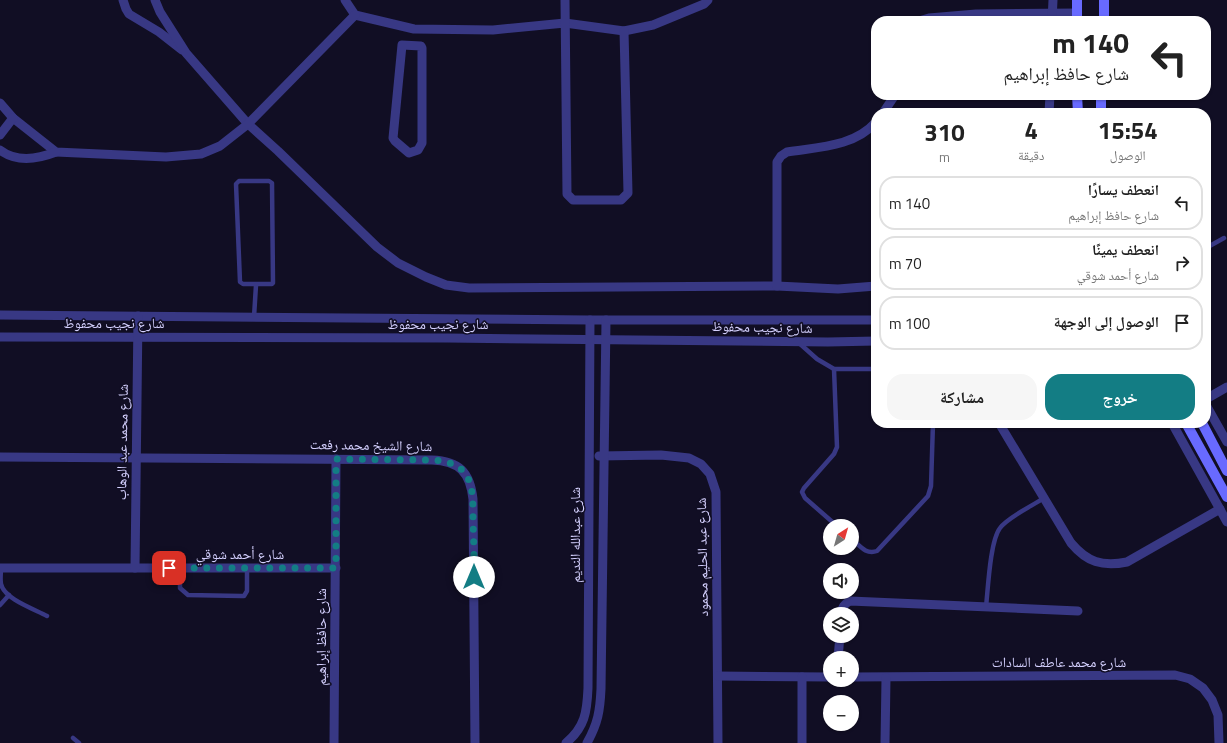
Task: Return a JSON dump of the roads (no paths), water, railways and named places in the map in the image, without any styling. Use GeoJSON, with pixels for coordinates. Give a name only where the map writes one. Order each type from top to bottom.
{"type":"FeatureCollection","features":[{"type":"Feature","properties":{"kind":"street"},"geometry":{"type":"LineString","coordinates":[[123,0],[126,9],[130,14],[158,32],[186,53]]}},
{"type":"Feature","properties":{"kind":"street"},"geometry":{"type":"LineString","coordinates":[[155,0],[160,12],[186,53],[248,124],[377,247],[398,263],[446,285],[469,288],[777,286],[838,289],[871,286]]}},
{"type":"Feature","properties":{"kind":"street"},"geometry":{"type":"LineString","coordinates":[[345,0],[355,15],[414,29],[493,30],[565,23],[624,31],[653,25],[704,4],[708,0]]}},
{"type":"Feature","properties":{"kind":"street"},"geometry":{"type":"LineString","coordinates":[[565,0],[567,194],[576,201],[621,200],[628,193],[624,31]]}},
{"type":"Feature","properties":{"kind":"street"},"geometry":{"type":"LineString","coordinates":[[1053,0],[1053,16]]}},
{"type":"Feature","properties":{"kind":"street"},"geometry":{"type":"LineString","coordinates":[[1077,0],[1077,16]]}},
{"type":"Feature","properties":{"kind":"street"},"geometry":{"type":"LineString","coordinates":[[1104,0],[1104,16]]}},
{"type":"Feature","properties":{"kind":"street"},"geometry":{"type":"LineString","coordinates":[[952,16],[976,14],[1027,16]]}},
{"type":"Feature","properties":{"kind":"street"},"geometry":{"type":"LineString","coordinates":[[0,150],[13,157],[21,159],[44,156],[56,152],[166,157],[202,154],[220,146],[248,124],[355,15]]}},
{"type":"Feature","properties":{"kind":"street"},"geometry":{"type":"LineString","coordinates":[[412,45],[414,29]]}},
{"type":"Feature","properties":{"kind":"street"},"geometry":{"type":"LineString","coordinates":[[412,45],[421,46],[422,48],[422,142],[418,150],[409,153],[393,138],[401,47],[412,45]]}},
{"type":"Feature","properties":{"kind":"street"},"geometry":{"type":"LineString","coordinates":[[0,103],[13,118],[56,152]]}},
{"type":"Feature","properties":{"kind":"street"},"geometry":{"type":"LineString","coordinates":[[0,136],[13,118]]}},
{"type":"Feature","properties":{"kind":"street"},"geometry":{"type":"LineString","coordinates":[[777,286],[777,162],[781,156],[787,152],[837,145],[854,138],[871,127]]}},
{"type":"Feature","properties":{"kind":"street","name":"شارع نجيب محفوظ"},"geometry":{"type":"LineString","coordinates":[[0,315],[590,320],[871,320]]}},
{"type":"Feature","properties":{"kind":"street","name":"شارع محمد عبد الوهاب"},"geometry":{"type":"LineString","coordinates":[[135,568],[138,316]]}},
{"type":"Feature","properties":{"kind":"street","name":"شارع عبدالله النديم"},"geometry":{"type":"LineString","coordinates":[[566,743],[575,736],[584,722],[587,705],[590,320]]}},
{"type":"Feature","properties":{"kind":"street","name":"شارع عبدالله النديم"},"geometry":{"type":"LineString","coordinates":[[588,743],[596,727],[600,709],[606,320]]}},
{"type":"Feature","properties":{"kind":"street","name":"شارع نجيب محفوظ"},"geometry":{"type":"LineString","coordinates":[[0,337],[871,341]]}},
{"type":"Feature","properties":{"kind":"street"},"geometry":{"type":"LineString","coordinates":[[1211,395],[1227,387]]}},
{"type":"Feature","properties":{"kind":"street"},"geometry":{"type":"LineString","coordinates":[[1211,414],[1227,442]]}},
{"type":"Feature","properties":{"kind":"street"},"geometry":{"type":"LineString","coordinates":[[1001,428],[1071,543],[1079,552],[1090,560],[1102,564],[1127,562],[1220,509]]}},
{"type":"Feature","properties":{"kind":"street"},"geometry":{"type":"LineString","coordinates":[[1175,428],[1227,522]]}},
{"type":"Feature","properties":{"kind":"street"},"geometry":{"type":"LineString","coordinates":[[1189,428],[1227,497]]}},
{"type":"Feature","properties":{"kind":"street"},"geometry":{"type":"LineString","coordinates":[[1205,428],[1227,471]]}},
{"type":"Feature","properties":{"kind":"street","name":"شارع عبد الحليم محمود"},"geometry":{"type":"LineString","coordinates":[[590,456],[661,455],[689,458],[701,464],[710,474],[716,492],[718,743]]}},
{"type":"Feature","properties":{"kind":"street","name":"شارع الشيخ محمد رفعت"},"geometry":{"type":"LineString","coordinates":[[0,457],[336,459],[445,461],[457,465],[466,474],[472,486],[473,499],[475,743]]}},
{"type":"Feature","properties":{"kind":"street","name":"شارع حافظ إبراهيم"},"geometry":{"type":"LineString","coordinates":[[334,743],[336,459]]}},
{"type":"Feature","properties":{"kind":"street","name":"شارع أحمد شوقي"},"geometry":{"type":"LineString","coordinates":[[0,568],[336,568]]}},
{"type":"Feature","properties":{"kind":"street"},"geometry":{"type":"LineString","coordinates":[[843,607],[850,601],[1078,612]]}},
{"type":"Feature","properties":{"kind":"street","name":"شارع محمد عاطف السادات"},"geometry":{"type":"LineString","coordinates":[[859,677],[1175,675],[1190,679],[1203,688],[1212,700],[1218,715],[1219,743]]}},
{"type":"Feature","properties":{"kind":"street"},"geometry":{"type":"LineString","coordinates":[[718,676],[823,677]]}},
{"type":"Feature","properties":{"kind":"street"},"geometry":{"type":"LineString","coordinates":[[802,677],[802,743]]}},
{"type":"Feature","properties":{"kind":"street"},"geometry":{"type":"LineString","coordinates":[[885,743],[886,678]]}},
{"type":"Feature","properties":{"kind":"lane"},"geometry":{"type":"LineString","coordinates":[[239,181],[269,181],[272,183],[273,283],[256,285],[242,284],[240,282],[236,184],[239,181]]}},
{"type":"Feature","properties":{"kind":"lane"},"geometry":{"type":"LineString","coordinates":[[1211,245],[1224,238]]}},
{"type":"Feature","properties":{"kind":"lane"},"geometry":{"type":"LineString","coordinates":[[254,317],[256,285]]}},
{"type":"Feature","properties":{"kind":"lane"},"geometry":{"type":"LineString","coordinates":[[798,341],[806,351],[834,369],[871,369]]}},
{"type":"Feature","properties":{"kind":"lane"},"geometry":{"type":"LineString","coordinates":[[829,519],[805,498],[802,492],[834,454],[837,446],[834,369]]}},
{"type":"Feature","properties":{"kind":"lane"},"geometry":{"type":"LineString","coordinates":[[859,545],[866,551],[873,553],[877,551],[926,500],[931,486],[933,428]]}},
{"type":"Feature","properties":{"kind":"lane"},"geometry":{"type":"LineString","coordinates":[[986,607],[994,540],[1000,528],[1008,521],[1044,498]]}},
{"type":"Feature","properties":{"kind":"lane"},"geometry":{"type":"LineString","coordinates":[[0,568],[1,585],[8,595],[46,616]]}},
{"type":"Feature","properties":{"kind":"lane"},"geometry":{"type":"LineString","coordinates":[[180,568],[180,588],[188,595],[241,596],[244,596],[247,591],[247,568]]}},
{"type":"Feature","properties":{"kind":"lane"},"geometry":{"type":"LineString","coordinates":[[0,606],[8,595]]}},
{"type":"Feature","properties":{"kind":"lane"},"geometry":{"type":"LineString","coordinates":[[73,738],[79,743]]}}]}
